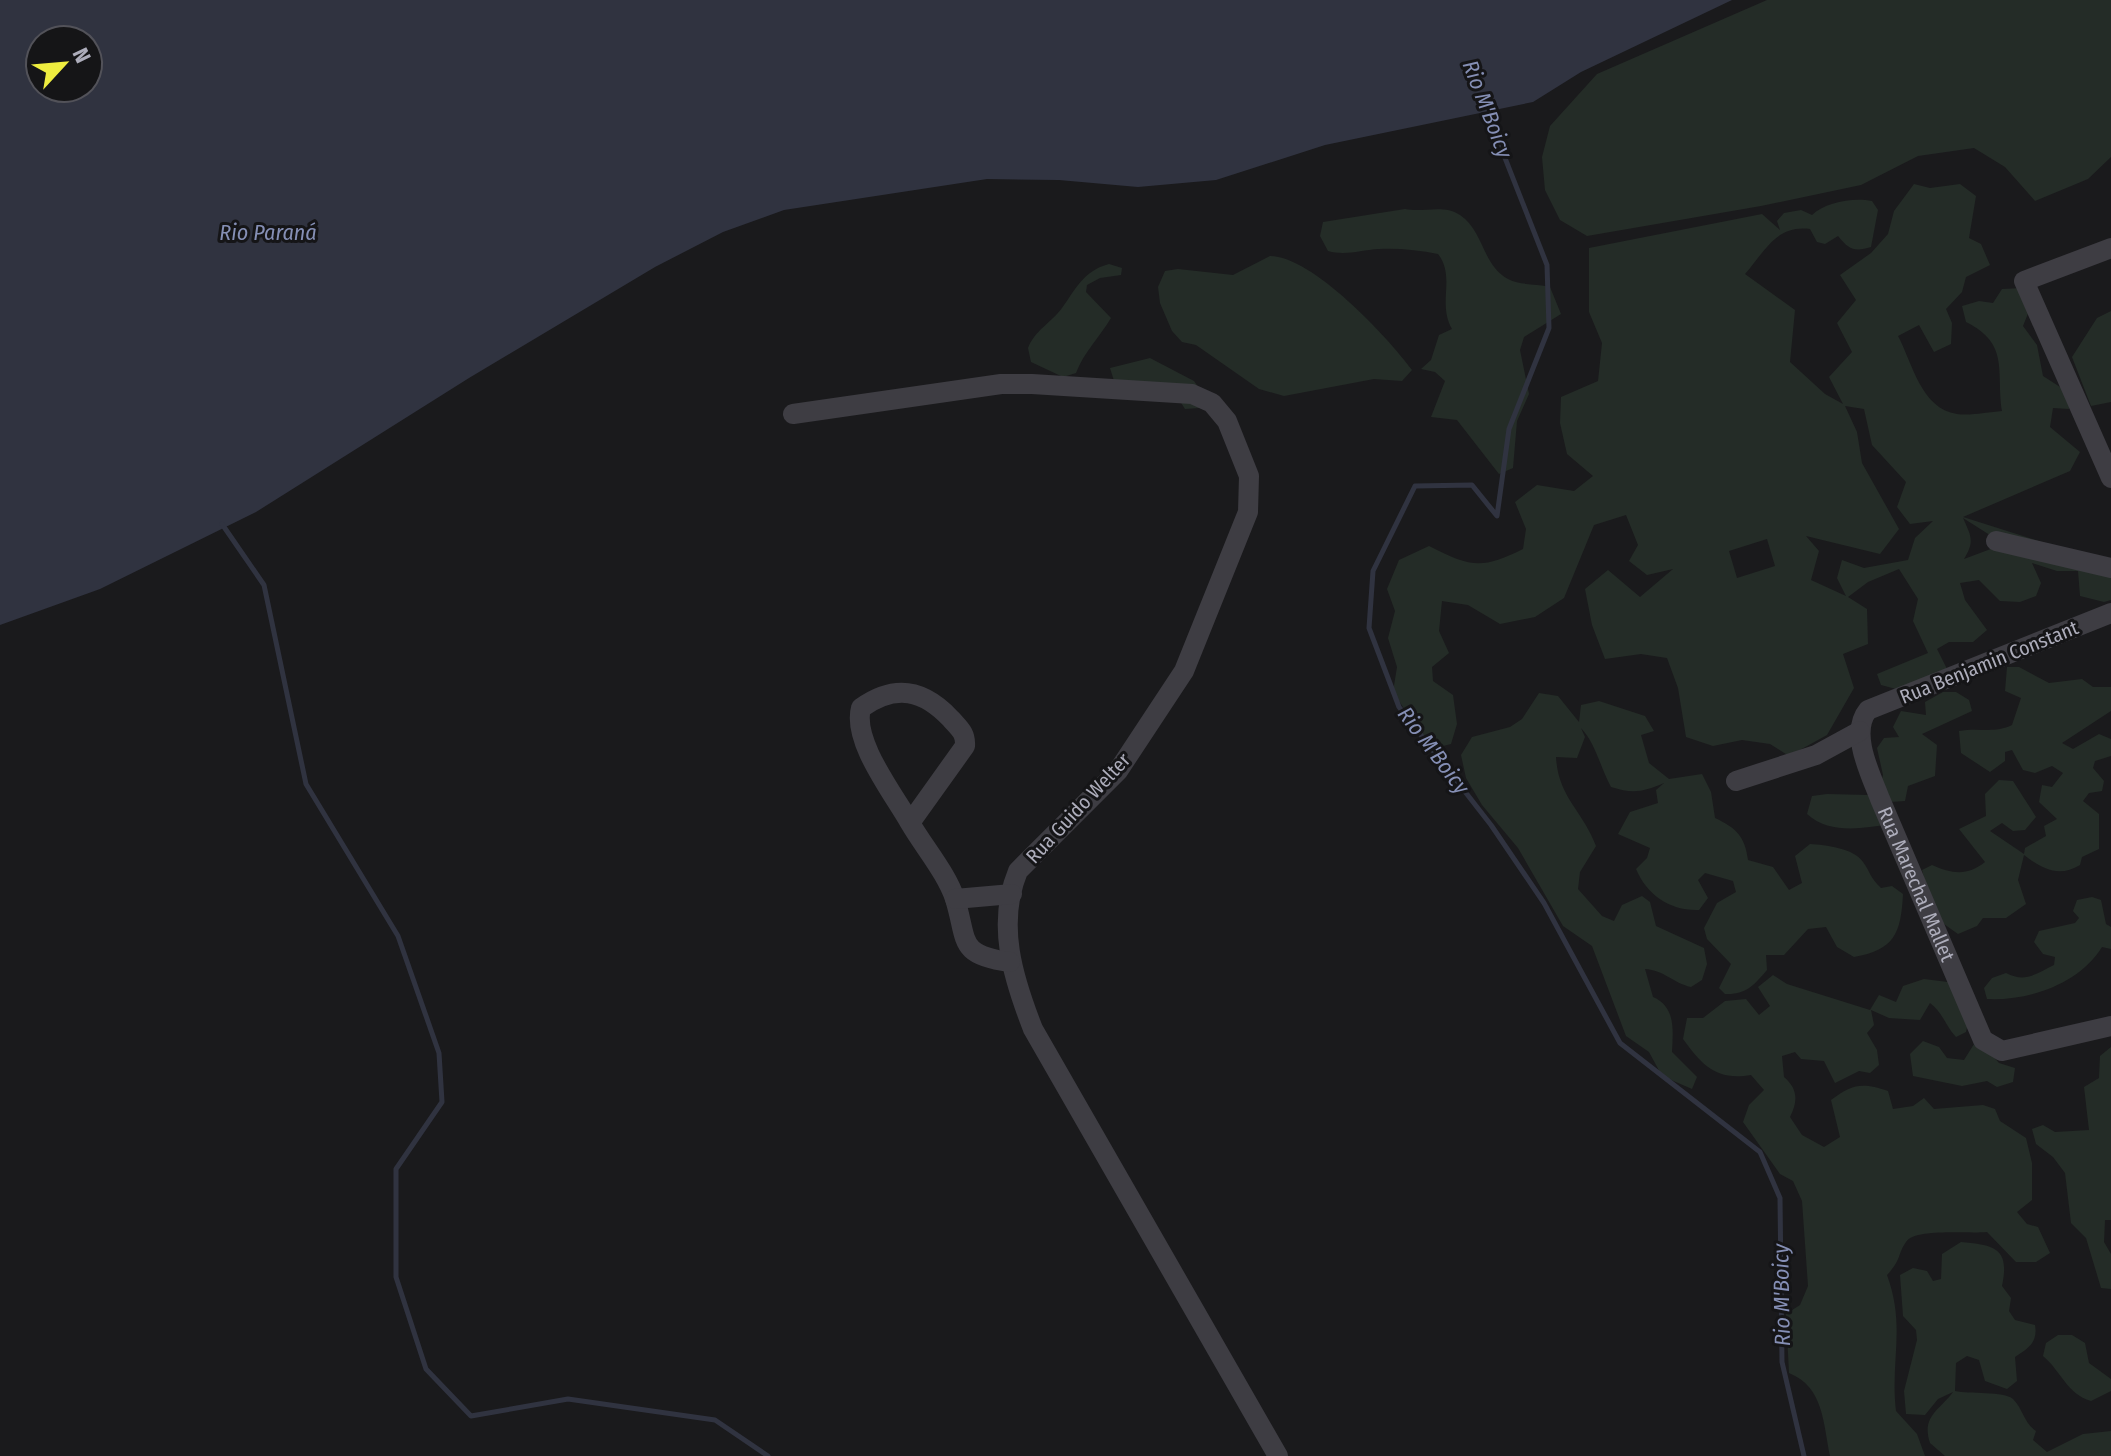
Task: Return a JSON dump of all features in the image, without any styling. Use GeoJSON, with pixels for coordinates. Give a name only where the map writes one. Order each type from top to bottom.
{"type":"FeatureCollection","features":[{"type":"Feature","properties":{"kind":"street"},"geometry":{"type":"LineString","coordinates":[[2111,248],[2024,281],[2103,437],[2111,478]]}},
{"type":"Feature","properties":{"kind":"street","name":"Rua Guido Welter"},"geometry":{"type":"LineString","coordinates":[[793,414],[1001,384],[1177,391],[1212,403],[1227,421],[1239,445],[1249,476],[1248,512],[1184,671],[1118,771],[1018,871],[1012,894],[1010,962],[1033,1029],[1278,1456]]}},
{"type":"Feature","properties":{"kind":"street"},"geometry":{"type":"LineString","coordinates":[[1996,541],[2111,568]]}},
{"type":"Feature","properties":{"kind":"street","name":"Rua Benjamin Constant"},"geometry":{"type":"LineString","coordinates":[[1860,731],[1862,717],[1868,710],[2111,613]]}},
{"type":"Feature","properties":{"kind":"street"},"geometry":{"type":"LineString","coordinates":[[910,823],[965,746],[965,739],[964,732],[936,703],[922,694],[909,693],[871,701],[861,708],[857,722],[863,740],[910,823],[955,899],[963,936],[972,950],[984,958],[1010,962]]}},
{"type":"Feature","properties":{"kind":"street"},"geometry":{"type":"LineString","coordinates":[[1736,781],[1816,755],[1860,731]]}},
{"type":"Feature","properties":{"kind":"street","name":"Rua Marechal Mallet"},"geometry":{"type":"LineString","coordinates":[[1860,731],[1880,799],[1983,1040],[1995,1050],[2002,1051],[2111,1026]]}},
{"type":"Feature","properties":{"kind":"street"},"geometry":{"type":"LineString","coordinates":[[955,899],[1012,894]]}},
{"type":"Feature","properties":{"kind":"shaded area"},"geometry":{"type":"Polygon","coordinates":[[[1767,0],[2111,0],[2111,157],[2088,179],[2035,201],[2005,167],[1974,148],[1918,156],[1861,185],[1761,206],[1587,236],[1560,220],[1545,190],[1542,157],[1550,126],[1597,74],[1767,0]]]}},
{"type":"Feature","properties":{"kind":"shaded area"},"geometry":{"type":"Polygon","coordinates":[[[1914,184],[1930,188],[1960,184],[1976,196],[1969,238],[1981,244],[1990,265],[1966,277],[1962,292],[1946,309],[1952,323],[1951,344],[1934,352],[1919,325],[1898,336],[1926,394],[1945,410],[1957,414],[2002,411],[2000,371],[1995,349],[1980,330],[1966,322],[1962,306],[1979,301],[1993,303],[2002,289],[2023,288],[2031,306],[2023,326],[2037,345],[2043,376],[2071,394],[2069,409],[2053,408],[2050,427],[2080,452],[2070,471],[1963,517],[2111,564],[2111,600],[2104,602],[2080,596],[2078,571],[2057,571],[2032,563],[2041,583],[2036,596],[2020,602],[2000,601],[1979,580],[1960,583],[1965,600],[1987,630],[1973,642],[1949,642],[1937,649],[1947,669],[1896,689],[1881,685],[1877,674],[1928,653],[1913,621],[1918,599],[1899,569],[1868,582],[1848,597],[1867,609],[1868,644],[1843,654],[1854,688],[1827,735],[1789,756],[1770,744],[1742,740],[1713,746],[1686,737],[1678,688],[1667,658],[1641,654],[1605,659],[1592,625],[1585,589],[1608,570],[1640,597],[1673,569],[1647,575],[1629,561],[1638,545],[1626,515],[1594,525],[1564,598],[1535,617],[1500,624],[1468,605],[1442,601],[1439,631],[1449,653],[1432,667],[1433,681],[1453,695],[1457,724],[1451,744],[1431,749],[1393,692],[1397,667],[1388,638],[1395,611],[1387,589],[1399,560],[1429,546],[1466,562],[1476,563],[1486,563],[1523,549],[1526,529],[1515,502],[1537,485],[1574,491],[1593,476],[1567,454],[1560,423],[1561,397],[1598,381],[1602,343],[1589,312],[1589,248],[1762,214],[1780,230],[1777,221],[1784,213],[1801,210],[1812,215],[1840,202],[1872,201],[1878,210],[1871,247],[1853,249],[1838,236],[1825,244],[1817,242],[1810,229],[1788,231],[1766,248],[1745,274],[1795,310],[1790,362],[1825,394],[1843,404],[1829,377],[1852,352],[1837,323],[1856,300],[1840,275],[1871,253],[1888,234],[1894,211],[1914,184]],[[1845,406],[1857,432],[1862,463],[1899,529],[1880,554],[1806,536],[1819,551],[1811,580],[1846,596],[1837,578],[1842,560],[1864,568],[1908,560],[1915,538],[1933,521],[1910,524],[1897,507],[1906,482],[1872,445],[1864,409],[1845,406]],[[1963,518],[1971,543],[1964,559],[2004,544],[1963,518]],[[1767,539],[1729,551],[1737,578],[1775,566],[1767,539]]]}},
{"type":"Feature","properties":{"kind":"shaded area"},"geometry":{"type":"Polygon","coordinates":[[[1405,209],[1440,209],[1460,215],[1474,230],[1499,273],[1518,283],[1550,287],[1561,314],[1524,337],[1520,350],[1529,394],[1517,421],[1513,468],[1499,474],[1457,420],[1431,417],[1445,381],[1435,372],[1421,369],[1431,360],[1439,335],[1452,329],[1446,310],[1446,272],[1438,254],[1394,249],[1347,253],[1328,251],[1320,236],[1323,222],[1405,209]]]}},
{"type":"Feature","properties":{"kind":"shaded area"},"geometry":{"type":"Polygon","coordinates":[[[1270,256],[1307,269],[1327,283],[1368,319],[1412,370],[1402,381],[1374,379],[1284,396],[1259,389],[1196,345],[1182,342],[1172,331],[1160,303],[1158,287],[1165,271],[1178,269],[1233,275],[1270,256]]]}},
{"type":"Feature","properties":{"kind":"shaded area"},"geometry":{"type":"Polygon","coordinates":[[[1109,264],[1122,268],[1121,275],[1100,278],[1087,285],[1086,292],[1111,318],[1076,373],[1063,377],[1031,362],[1028,348],[1035,336],[1058,313],[1086,276],[1109,264]]]}},
{"type":"Feature","properties":{"kind":"shaded area"},"geometry":{"type":"Polygon","coordinates":[[[2111,311],[2111,402],[2091,406],[2072,357],[2097,318],[2111,311]]]}},
{"type":"Feature","properties":{"kind":"shaded area"},"geometry":{"type":"Polygon","coordinates":[[[1150,358],[1194,381],[1203,394],[1199,408],[1185,409],[1174,392],[1115,384],[1110,368],[1150,358]]]}},
{"type":"Feature","properties":{"kind":"shaded area"},"geometry":{"type":"Polygon","coordinates":[[[2007,667],[2019,667],[2049,683],[2082,679],[2093,687],[2111,687],[2111,711],[2062,743],[2073,749],[2099,734],[2111,739],[2111,756],[2095,761],[2093,768],[2104,781],[2102,791],[2089,793],[2083,801],[2099,814],[2099,849],[2082,857],[2080,865],[2065,871],[2044,868],[2024,855],[2018,880],[2026,904],[2006,918],[1983,918],[1977,926],[1958,934],[1934,917],[1922,870],[1932,865],[1953,872],[1966,871],[1985,862],[1959,829],[1986,816],[1985,794],[1999,780],[2013,781],[2036,817],[2025,830],[2013,831],[2002,823],[1990,831],[2024,854],[2025,848],[2046,836],[2044,826],[2057,819],[2039,802],[2042,785],[2052,787],[2063,773],[2052,766],[2035,773],[2023,770],[2012,750],[2005,752],[2005,761],[1990,772],[1961,753],[1959,731],[1999,729],[2012,725],[2021,698],[2005,691],[2007,667]]]}},
{"type":"Feature","properties":{"kind":"shaded area"},"geometry":{"type":"Polygon","coordinates":[[[1943,692],[1956,692],[1969,700],[1972,711],[1922,734],[1937,745],[1935,776],[1908,786],[1905,801],[1890,802],[1879,790],[1883,775],[1877,748],[1884,738],[1899,737],[1893,727],[1901,711],[1926,715],[1925,702],[1943,692]]]}},
{"type":"Feature","properties":{"kind":"shaded area"},"geometry":{"type":"Polygon","coordinates":[[[1539,693],[1558,696],[1579,722],[1581,705],[1599,701],[1645,716],[1654,731],[1641,735],[1649,763],[1669,779],[1702,774],[1711,792],[1715,818],[1738,834],[1745,845],[1748,860],[1773,867],[1789,890],[1802,883],[1795,856],[1810,844],[1839,848],[1859,857],[1881,888],[1892,886],[1903,894],[1900,920],[1893,938],[1878,950],[1854,957],[1837,947],[1826,927],[1808,929],[1784,955],[1766,955],[1767,970],[1754,984],[1739,993],[1725,994],[1719,988],[1731,964],[1707,939],[1704,928],[1717,903],[1736,892],[1733,881],[1705,873],[1698,880],[1708,898],[1699,910],[1678,908],[1661,900],[1646,887],[1636,869],[1647,858],[1650,848],[1618,834],[1630,812],[1658,803],[1656,790],[1664,783],[1638,791],[1611,787],[1594,748],[1581,728],[1585,737],[1577,758],[1556,757],[1561,783],[1596,846],[1580,872],[1578,889],[1602,916],[1614,921],[1622,905],[1642,896],[1650,902],[1656,926],[1704,948],[1707,964],[1702,980],[1691,987],[1645,969],[1653,997],[1666,1007],[1672,1020],[1672,1052],[1697,1077],[1692,1089],[1662,1076],[1649,1052],[1626,1036],[1592,946],[1563,926],[1518,848],[1482,805],[1466,778],[1461,755],[1472,737],[1510,727],[1522,719],[1539,693]]]}},
{"type":"Feature","properties":{"kind":"shaded area"},"geometry":{"type":"Polygon","coordinates":[[[1868,795],[1889,824],[1846,828],[1825,825],[1807,814],[1812,796],[1868,795]]]}},
{"type":"Feature","properties":{"kind":"shaded area"},"geometry":{"type":"Polygon","coordinates":[[[2092,897],[2101,900],[2106,924],[2111,927],[2111,949],[2102,947],[2080,971],[2052,988],[2019,997],[1987,999],[1984,988],[1992,978],[2006,973],[2030,976],[2054,965],[2055,957],[2043,954],[2034,942],[2039,931],[2075,923],[2079,918],[2073,911],[2077,900],[2092,897]]]}},
{"type":"Feature","properties":{"kind":"shaded area"},"geometry":{"type":"Polygon","coordinates":[[[1773,975],[1787,984],[1870,1010],[1879,995],[1896,1002],[1903,986],[1924,979],[1948,982],[1969,1018],[1966,1032],[1956,1037],[1930,1003],[1920,1020],[1889,1018],[1871,1010],[1874,1025],[1867,1033],[1877,1050],[1879,1065],[1870,1073],[1859,1071],[1835,1083],[1824,1061],[1801,1059],[1795,1052],[1782,1056],[1784,1077],[1792,1086],[1795,1096],[1790,1117],[1802,1135],[1824,1147],[1840,1137],[1831,1100],[1851,1088],[1871,1086],[1888,1091],[1893,1109],[1913,1106],[1924,1098],[1934,1109],[1983,1105],[1995,1109],[2000,1121],[2026,1138],[2032,1163],[2032,1200],[2017,1212],[2027,1224],[2038,1227],[2050,1253],[2036,1262],[2016,1262],[1987,1232],[1931,1233],[1906,1242],[1887,1275],[1896,1311],[1896,1411],[1917,1434],[1925,1456],[1830,1456],[1816,1397],[1801,1379],[1789,1373],[1786,1314],[1800,1305],[1808,1286],[1802,1201],[1793,1181],[1780,1174],[1743,1122],[1749,1105],[1764,1090],[1751,1075],[1728,1076],[1711,1069],[1683,1039],[1687,1018],[1703,1018],[1725,1001],[1746,999],[1759,1015],[1770,1006],[1758,987],[1773,975]]]}},
{"type":"Feature","properties":{"kind":"shaded area"},"geometry":{"type":"Polygon","coordinates":[[[1923,1041],[1939,1047],[1947,1058],[1964,1060],[1974,1044],[1984,1046],[1999,1063],[2015,1068],[2013,1082],[1997,1087],[1987,1081],[1962,1086],[1913,1076],[1910,1054],[1923,1041]]]}},
{"type":"Feature","properties":{"kind":"shaded area"},"geometry":{"type":"Polygon","coordinates":[[[2111,1047],[2111,1220],[2105,1220],[2104,1242],[2111,1254],[2111,1289],[2101,1288],[2086,1238],[2071,1223],[2065,1173],[2053,1157],[2036,1144],[2032,1129],[2043,1125],[2055,1132],[2089,1130],[2084,1087],[2099,1078],[2100,1056],[2111,1047]]]}},
{"type":"Feature","properties":{"kind":"shaded area"},"geometry":{"type":"Polygon","coordinates":[[[1961,1242],[1991,1247],[2002,1256],[2002,1286],[2011,1298],[2009,1311],[2015,1320],[2035,1325],[2036,1331],[2031,1344],[2015,1357],[2017,1381],[2007,1389],[1985,1381],[1979,1360],[1967,1356],[1956,1363],[1955,1391],[2002,1395],[2013,1399],[2036,1431],[2033,1440],[2047,1452],[2083,1434],[2111,1431],[2111,1456],[1945,1456],[1930,1443],[1928,1426],[1933,1414],[1953,1392],[1938,1399],[1925,1415],[1906,1414],[1904,1391],[1917,1340],[1916,1330],[1903,1316],[1900,1275],[1913,1268],[1927,1271],[1933,1281],[1941,1279],[1942,1254],[1961,1242]]]}},
{"type":"Feature","properties":{"kind":"shaded area"},"geometry":{"type":"Polygon","coordinates":[[[2058,1335],[2072,1335],[2085,1343],[2089,1363],[2111,1379],[2111,1391],[2091,1401],[2070,1388],[2043,1356],[2046,1343],[2058,1335]]]}},
{"type":"Feature","properties":{"kind":"water","name":"Rio Paraná"},"geometry":{"type":"Polygon","coordinates":[[[0,0],[1732,0],[1581,72],[1533,102],[1325,145],[1216,180],[1138,187],[1059,180],[987,179],[784,210],[723,232],[655,267],[469,378],[256,512],[100,589],[0,625],[0,0]]]}},
{"type":"Feature","properties":{"kind":"waterway","name":"Rio M'Boicy"},"geometry":{"type":"LineString","coordinates":[[1485,107],[1547,265],[1549,328],[1509,429],[1497,516],[1472,485],[1415,486],[1373,571],[1369,628],[1399,707],[1491,825],[1544,903],[1620,1043],[1760,1152],[1780,1198],[1782,1362],[1804,1456]]}},
{"type":"Feature","properties":{"kind":"waterway"},"geometry":{"type":"LineString","coordinates":[[222,524],[264,585],[306,784],[398,936],[439,1053],[442,1102],[396,1169],[396,1277],[426,1369],[471,1416],[568,1399],[715,1420],[768,1456]]}}]}
